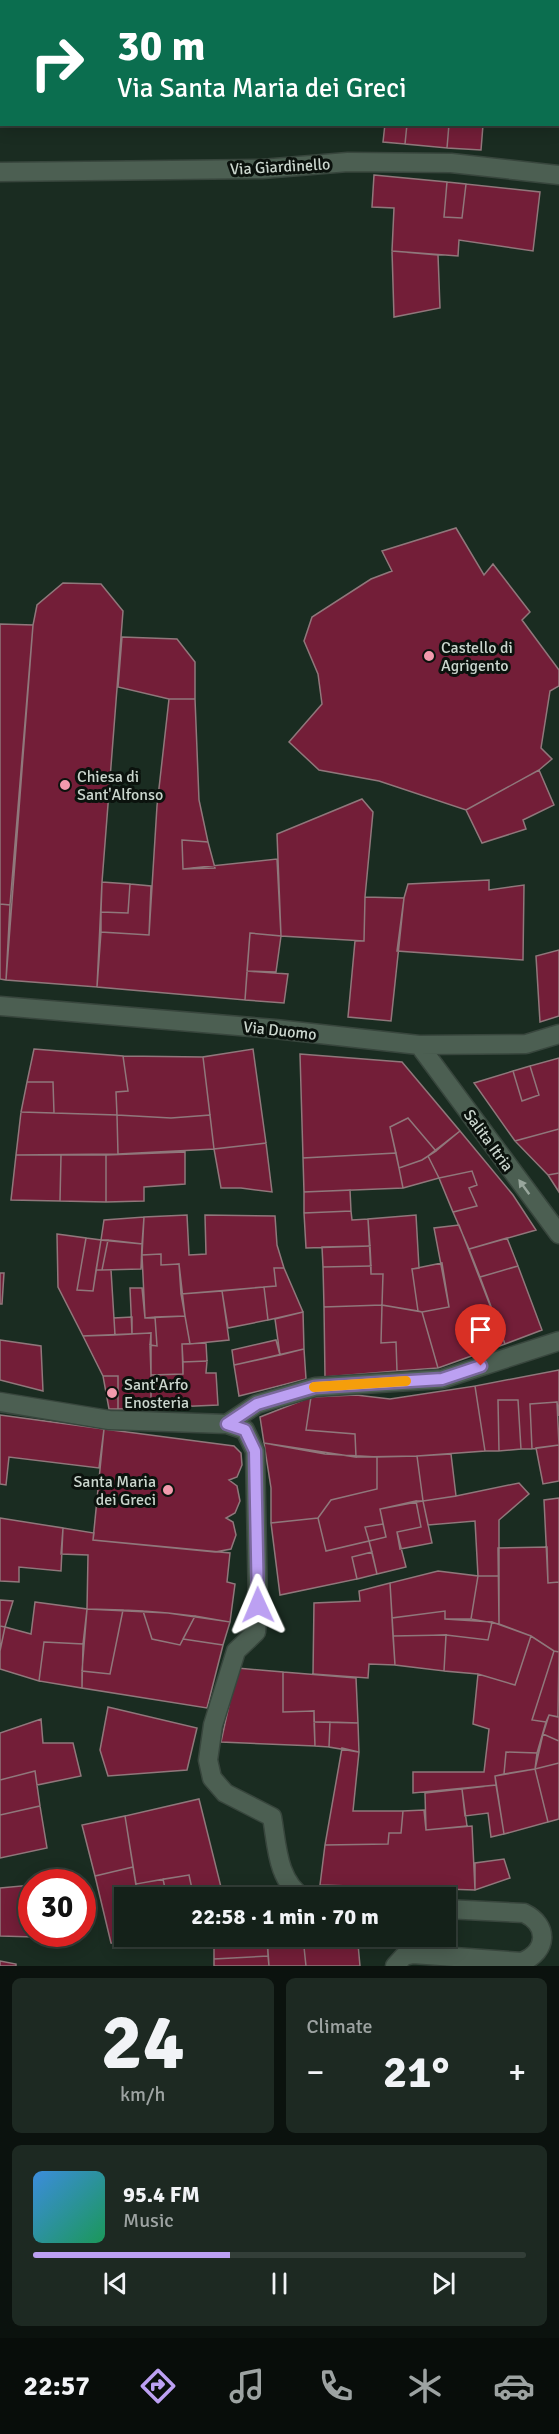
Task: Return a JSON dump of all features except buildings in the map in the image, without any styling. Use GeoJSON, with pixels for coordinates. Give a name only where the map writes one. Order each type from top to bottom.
{"type":"FeatureCollection","features":[{"type":"Feature","properties":{"kind":"street","name":"Via Giardinello"},"geometry":{"type":"LineString","coordinates":[[0,172],[262,170],[348,162],[451,163],[559,175]]}},
{"type":"Feature","properties":{"kind":"street","name":"Via Duomo"},"geometry":{"type":"LineString","coordinates":[[0,1006],[275,1029],[419,1045],[525,1044],[559,1034]]}},
{"type":"Feature","properties":{"kind":"street","name":"Salita Itria"},"geometry":{"type":"LineString","coordinates":[[419,1045],[559,1234]]}},
{"type":"Feature","properties":{"kind":"street"},"geometry":{"type":"LineString","coordinates":[[227,1424],[257,1404],[315,1387],[442,1379],[559,1341]]}},
{"type":"Feature","properties":{"kind":"street"},"geometry":{"type":"LineString","coordinates":[[0,1402],[109,1420],[227,1424],[245,1430],[255,1451],[258,1605],[256,1632],[236,1651],[213,1725],[208,1760],[212,1778],[225,1793],[272,1818],[283,1874],[291,1887]]}},
{"type":"Feature","properties":{"kind":"street"},"geometry":{"type":"LineString","coordinates":[[395,1966],[404,1956],[412,1953],[522,1962],[532,1958],[538,1951],[542,1941],[541,1929],[534,1918],[524,1913],[456,1910]]}},
{"type":"Feature","properties":{"kind":"slow traffic"},"geometry":{"type":"LineString","coordinates":[[314,1387],[406,1381]]}},
{"type":"Feature","properties":{"kind":"place","name":"Castello di Agrigento"},"geometry":{"type":"Point","coordinates":[429,656]}},
{"type":"Feature","properties":{"kind":"place","name":"Chiesa di Sant'Alfonso"},"geometry":{"type":"Point","coordinates":[65,785]}},
{"type":"Feature","properties":{"kind":"place","name":"Sant'Arfo Enosteria"},"geometry":{"type":"Point","coordinates":[112,1393]}},
{"type":"Feature","properties":{"kind":"place","name":"Santa Maria dei Greci"},"geometry":{"type":"Point","coordinates":[168,1490]}},
{"type":"Feature","properties":{"kind":"route"},"geometry":{"type":"LineString","coordinates":[[258,1605],[255,1451],[245,1430],[227,1424],[257,1404],[315,1387],[442,1379],[481,1366]]}}]}
